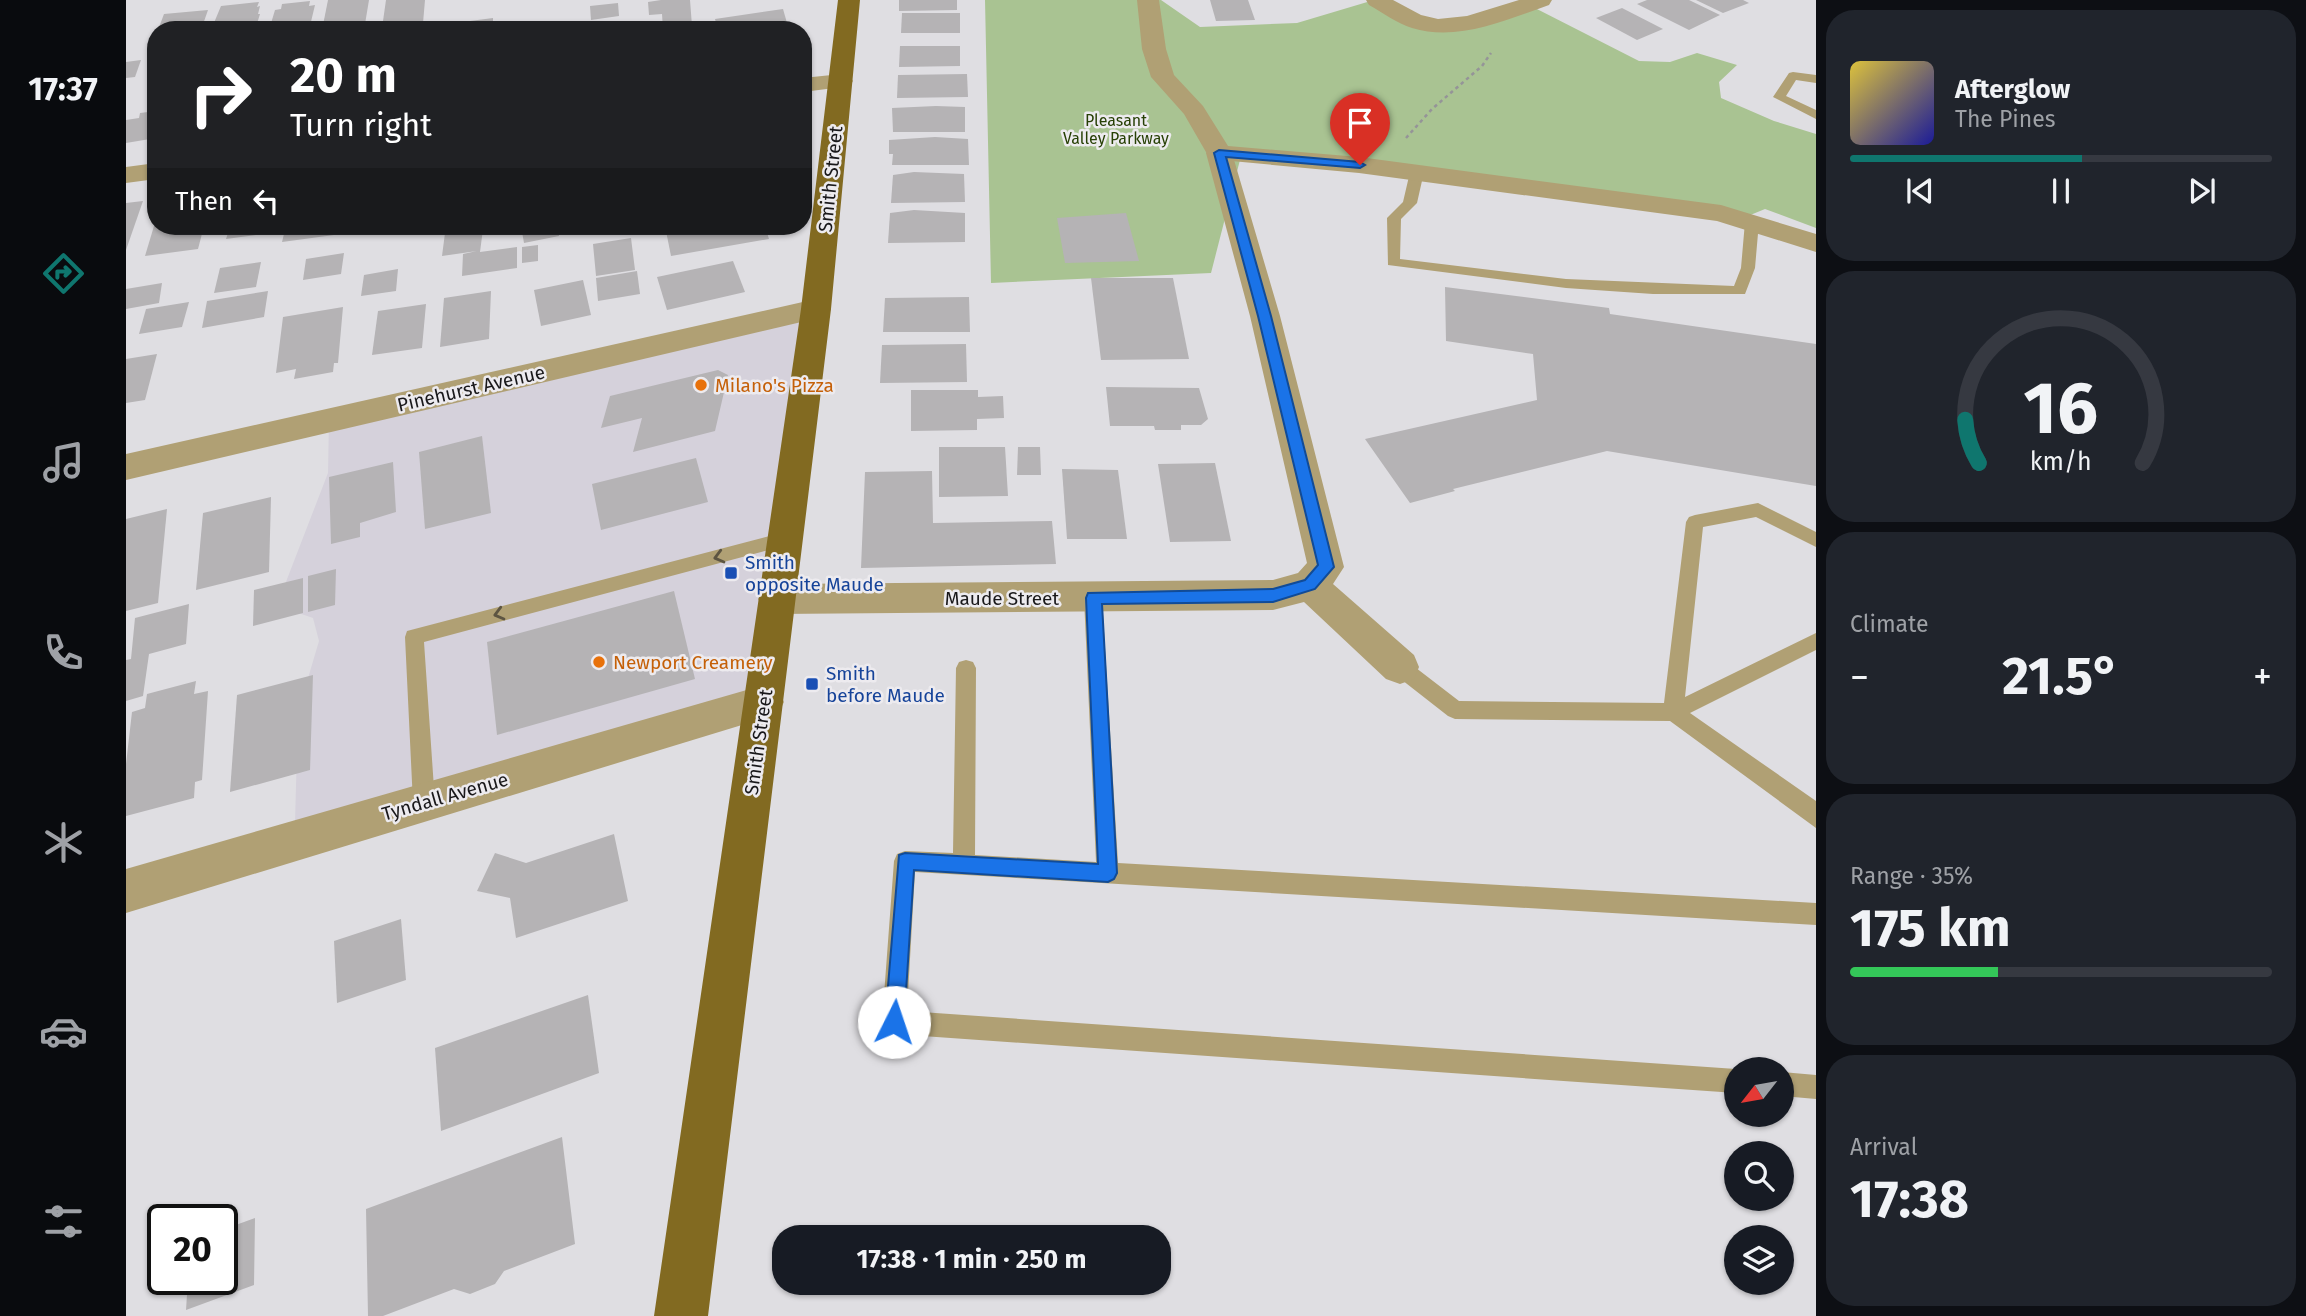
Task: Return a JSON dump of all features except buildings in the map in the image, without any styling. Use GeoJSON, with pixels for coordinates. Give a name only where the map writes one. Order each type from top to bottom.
{"type":"FeatureCollection","features":[{"type":"Feature","properties":{"kind":"main road","name":"Smith Street"},"geometry":{"type":"LineString","coordinates":[[681,1316],[816,309],[849,0]]}},
{"type":"Feature","properties":{"kind":"street"},"geometry":{"type":"LineString","coordinates":[[1148,0],[1154,49],[1163,77],[1194,111],[1219,153],[1265,316],[1326,567],[1310,585],[1400,667]]}},
{"type":"Feature","properties":{"kind":"street"},"geometry":{"type":"LineString","coordinates":[[1377,0],[1409,19],[1429,26],[1450,25],[1541,0]]}},
{"type":"Feature","properties":{"kind":"street"},"geometry":{"type":"LineString","coordinates":[[812,85],[841,80]]}},
{"type":"Feature","properties":{"kind":"street"},"geometry":{"type":"LineString","coordinates":[[1219,153],[1416,172],[1721,213],[1816,243]]}},
{"type":"Feature","properties":{"kind":"street"},"geometry":{"type":"LineString","coordinates":[[126,175],[147,172]]}},
{"type":"Feature","properties":{"kind":"street","name":"Pinehurst Avenue"},"geometry":{"type":"LineString","coordinates":[[126,467],[816,309]]}},
{"type":"Feature","properties":{"kind":"street","name":"Maude Street"},"geometry":{"type":"LineString","coordinates":[[777,599],[1273,595],[1310,585]]}},
{"type":"Feature","properties":{"kind":"street","name":"Tyndall Avenue"},"geometry":{"type":"LineString","coordinates":[[126,891],[764,702]]}},
{"type":"Feature","properties":{"kind":"lane"},"geometry":{"type":"LineString","coordinates":[[1816,79],[1793,76],[1779,97],[1802,111],[1816,115]]}},
{"type":"Feature","properties":{"kind":"lane"},"geometry":{"type":"LineString","coordinates":[[1416,172],[1410,203],[1394,218],[1393,262],[1460,273],[1612,289],[1740,291],[1748,268],[1752,222]]}},
{"type":"Feature","properties":{"kind":"lane"},"geometry":{"type":"LineString","coordinates":[[1673,712],[1695,522],[1758,510],[1816,540]]}},
{"type":"Feature","properties":{"kind":"lane"},"geometry":{"type":"LineString","coordinates":[[424,803],[414,636],[785,540]]}},
{"type":"Feature","properties":{"kind":"lane"},"geometry":{"type":"LineString","coordinates":[[1094,598],[1108,873]]}},
{"type":"Feature","properties":{"kind":"lane"},"geometry":{"type":"LineString","coordinates":[[1400,667],[1455,710],[1673,712],[1816,641]]}},
{"type":"Feature","properties":{"kind":"lane"},"geometry":{"type":"LineString","coordinates":[[964,864],[966,667]]}},
{"type":"Feature","properties":{"kind":"lane"},"geometry":{"type":"LineString","coordinates":[[1673,712],[1812,810],[1816,818]]}},
{"type":"Feature","properties":{"kind":"lane"},"geometry":{"type":"LineString","coordinates":[[1724,1080],[894,1022],[905,861],[1816,914]]}},
{"type":"Feature","properties":{"kind":"lane"},"geometry":{"type":"LineString","coordinates":[[1794,1085],[1816,1087]]}},
{"type":"Feature","properties":{"kind":"path"},"geometry":{"type":"LineString","coordinates":[[1380,168],[1432,109],[1482,66],[1518,21],[1517,15],[1510,10]]}},
{"type":"Feature","properties":{"kind":"shaded area"},"geometry":{"type":"Polygon","coordinates":[[[816,306],[765,694],[295,823],[298,712],[319,641],[313,618],[284,608],[284,587],[328,473],[329,420],[816,306]]]}},
{"type":"Feature","properties":{"kind":"green space","name":"Pleasant Valley Parkway"},"geometry":{"type":"Polygon","coordinates":[[[985,0],[1161,0],[1200,27],[1297,23],[1374,0],[1437,26],[1531,6],[1639,61],[1670,62],[1697,53],[1737,65],[1719,82],[1721,98],[1774,121],[1816,134],[1816,228],[1765,209],[1743,218],[1241,156],[1211,273],[991,283],[985,0]]]}},
{"type":"Feature","properties":{"kind":"place","name":"Milano's Pizza"},"geometry":{"type":"Point","coordinates":[701,385]}},
{"type":"Feature","properties":{"kind":"place","name":"Smith opposite Maude"},"geometry":{"type":"Point","coordinates":[731,573]}},
{"type":"Feature","properties":{"kind":"place","name":"Newport Creamery"},"geometry":{"type":"Point","coordinates":[599,662]}},
{"type":"Feature","properties":{"kind":"place","name":"Smith before Maude"},"geometry":{"type":"Point","coordinates":[812,684]}},
{"type":"Feature","properties":{"kind":"route"},"geometry":{"type":"LineString","coordinates":[[894,1022],[905,861],[1108,873],[1094,598],[1273,595],[1310,585],[1326,567],[1265,316],[1219,153],[1360,165]]}}]}
